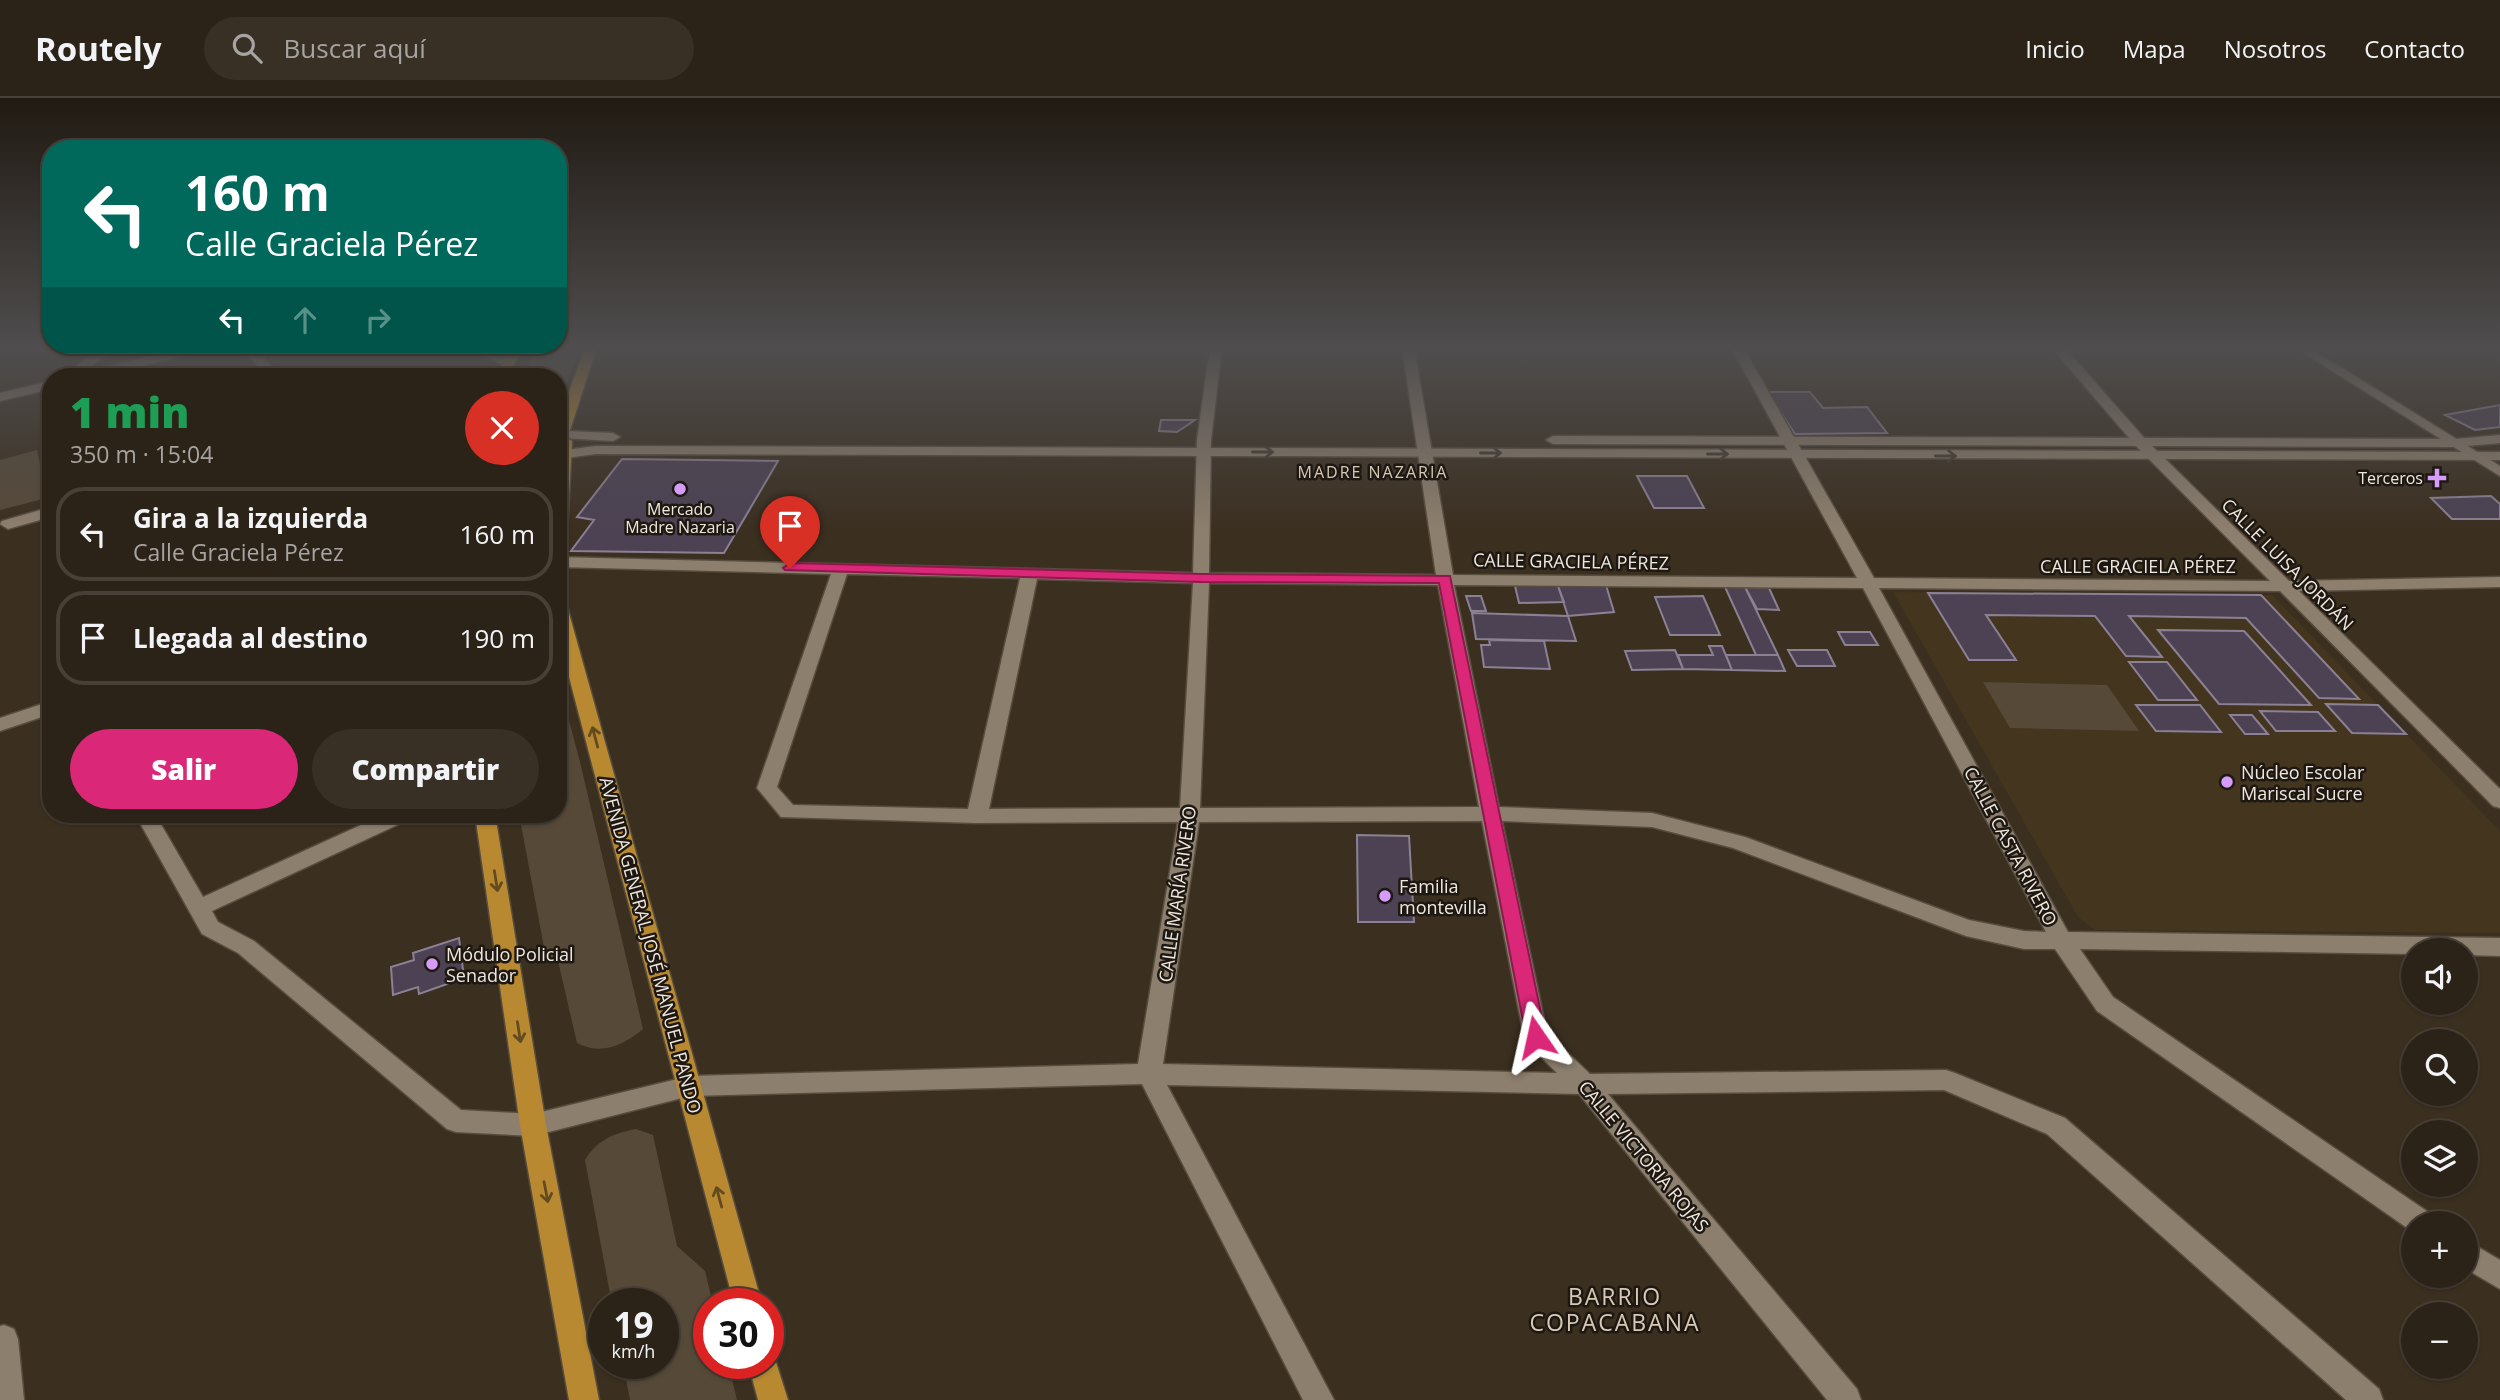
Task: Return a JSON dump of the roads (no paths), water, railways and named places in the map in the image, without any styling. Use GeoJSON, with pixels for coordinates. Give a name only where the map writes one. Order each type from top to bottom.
{"type":"FeatureCollection","features":[{"type":"Feature","properties":{"kind":"main road"},"geometry":{"type":"LineString","coordinates":[[567,425],[572,408]]}},
{"type":"Feature","properties":{"kind":"main road","name":"AVENIDA GENERAL JOSÉ MANUEL PANDO"},"geometry":{"type":"LineString","coordinates":[[567,636],[743,1288]]}},
{"type":"Feature","properties":{"kind":"main road"},"geometry":{"type":"LineString","coordinates":[[486,823],[533,1125],[584,1400]]}},
{"type":"Feature","properties":{"kind":"main road"},"geometry":{"type":"LineString","coordinates":[[767,1379],[773,1400]]}},
{"type":"Feature","properties":{"kind":"street","name":"CALLE MARÍA RIVERO"},"geometry":{"type":"LineString","coordinates":[[1149,1074],[1190,814],[1204,446],[1209,408]]}},
{"type":"Feature","properties":{"kind":"street","name":"CALLE VICTORIA ROJAS"},"geometry":{"type":"LineString","coordinates":[[1416,408],[1446,579],[1536,1037],[1585,1084],[1846,1400]]}},
{"type":"Feature","properties":{"kind":"street","name":"CALLE CASTA RIVERO"},"geometry":{"type":"LineString","coordinates":[[1770,408],[1869,584],[2062,941],[2105,1004],[2404,1211]]}},
{"type":"Feature","properties":{"kind":"street","name":"CALLE LUISA JORDÁN"},"geometry":{"type":"LineString","coordinates":[[2110,408],[2154,457],[2500,801]]}},
{"type":"Feature","properties":{"kind":"street"},"geometry":{"type":"LineString","coordinates":[[2399,408],[2500,472]]}},
{"type":"Feature","properties":{"kind":"street"},"geometry":{"type":"LineString","coordinates":[[567,442],[596,450],[1204,446],[1792,448],[2141,443],[2456,443],[2500,439]]}},
{"type":"Feature","properties":{"kind":"street"},"geometry":{"type":"LineString","coordinates":[[1792,448],[2154,457],[2500,456]]}},
{"type":"Feature","properties":{"kind":"street"},"geometry":{"type":"LineString","coordinates":[[8,524],[42,515]]}},
{"type":"Feature","properties":{"kind":"street","name":"CALLE GRACIELA PÉREZ"},"geometry":{"type":"LineString","coordinates":[[567,562],[1201,578],[2283,586],[2500,582]]}},
{"type":"Feature","properties":{"kind":"street"},"geometry":{"type":"LineString","coordinates":[[841,569],[767,789],[788,812],[977,816],[1491,814],[1652,820],[1738,842],[1966,928],[2024,940],[2500,947]]}},
{"type":"Feature","properties":{"kind":"street"},"geometry":{"type":"LineString","coordinates":[[977,816],[1030,572]]}},
{"type":"Feature","properties":{"kind":"street"},"geometry":{"type":"LineString","coordinates":[[0,725],[42,710]]}},
{"type":"Feature","properties":{"kind":"street"},"geometry":{"type":"LineString","coordinates":[[150,823],[210,928],[246,947],[456,1121],[533,1125],[690,1086],[1149,1074],[1585,1084],[1945,1080],[2056,1126],[2368,1400]]}},
{"type":"Feature","properties":{"kind":"street"},"geometry":{"type":"LineString","coordinates":[[199,908],[383,823]]}},
{"type":"Feature","properties":{"kind":"street"},"geometry":{"type":"LineString","coordinates":[[1149,1074],[1319,1400]]}},
{"type":"Feature","properties":{"kind":"street"},"geometry":{"type":"LineString","coordinates":[[2478,1261],[2500,1276]]}},
{"type":"Feature","properties":{"kind":"street"},"geometry":{"type":"LineString","coordinates":[[4,1339],[9,1400]]}},
{"type":"Feature","properties":{"kind":"place","name":"Terceros"},"geometry":{"type":"Point","coordinates":[2437,478]}},
{"type":"Feature","properties":{"kind":"place","name":"Mercado Madre Nazaria"},"geometry":{"type":"Point","coordinates":[680,489]}},
{"type":"Feature","properties":{"kind":"place","name":"Núcleo Escolar Mariscal Sucre"},"geometry":{"type":"Point","coordinates":[2227,782]}},
{"type":"Feature","properties":{"kind":"place","name":"Familia montevilla"},"geometry":{"type":"Point","coordinates":[1385,896]}},
{"type":"Feature","properties":{"kind":"place","name":"Módulo Policial Senador"},"geometry":{"type":"Point","coordinates":[432,964]}},
{"type":"Feature","properties":{"kind":"district","name":"MADRE NAZARIA"},"geometry":{"type":"Point","coordinates":[1373,472]}},
{"type":"Feature","properties":{"kind":"district","name":"BARRIO COPACABANA"},"geometry":{"type":"Point","coordinates":[1615,1309]}}]}
